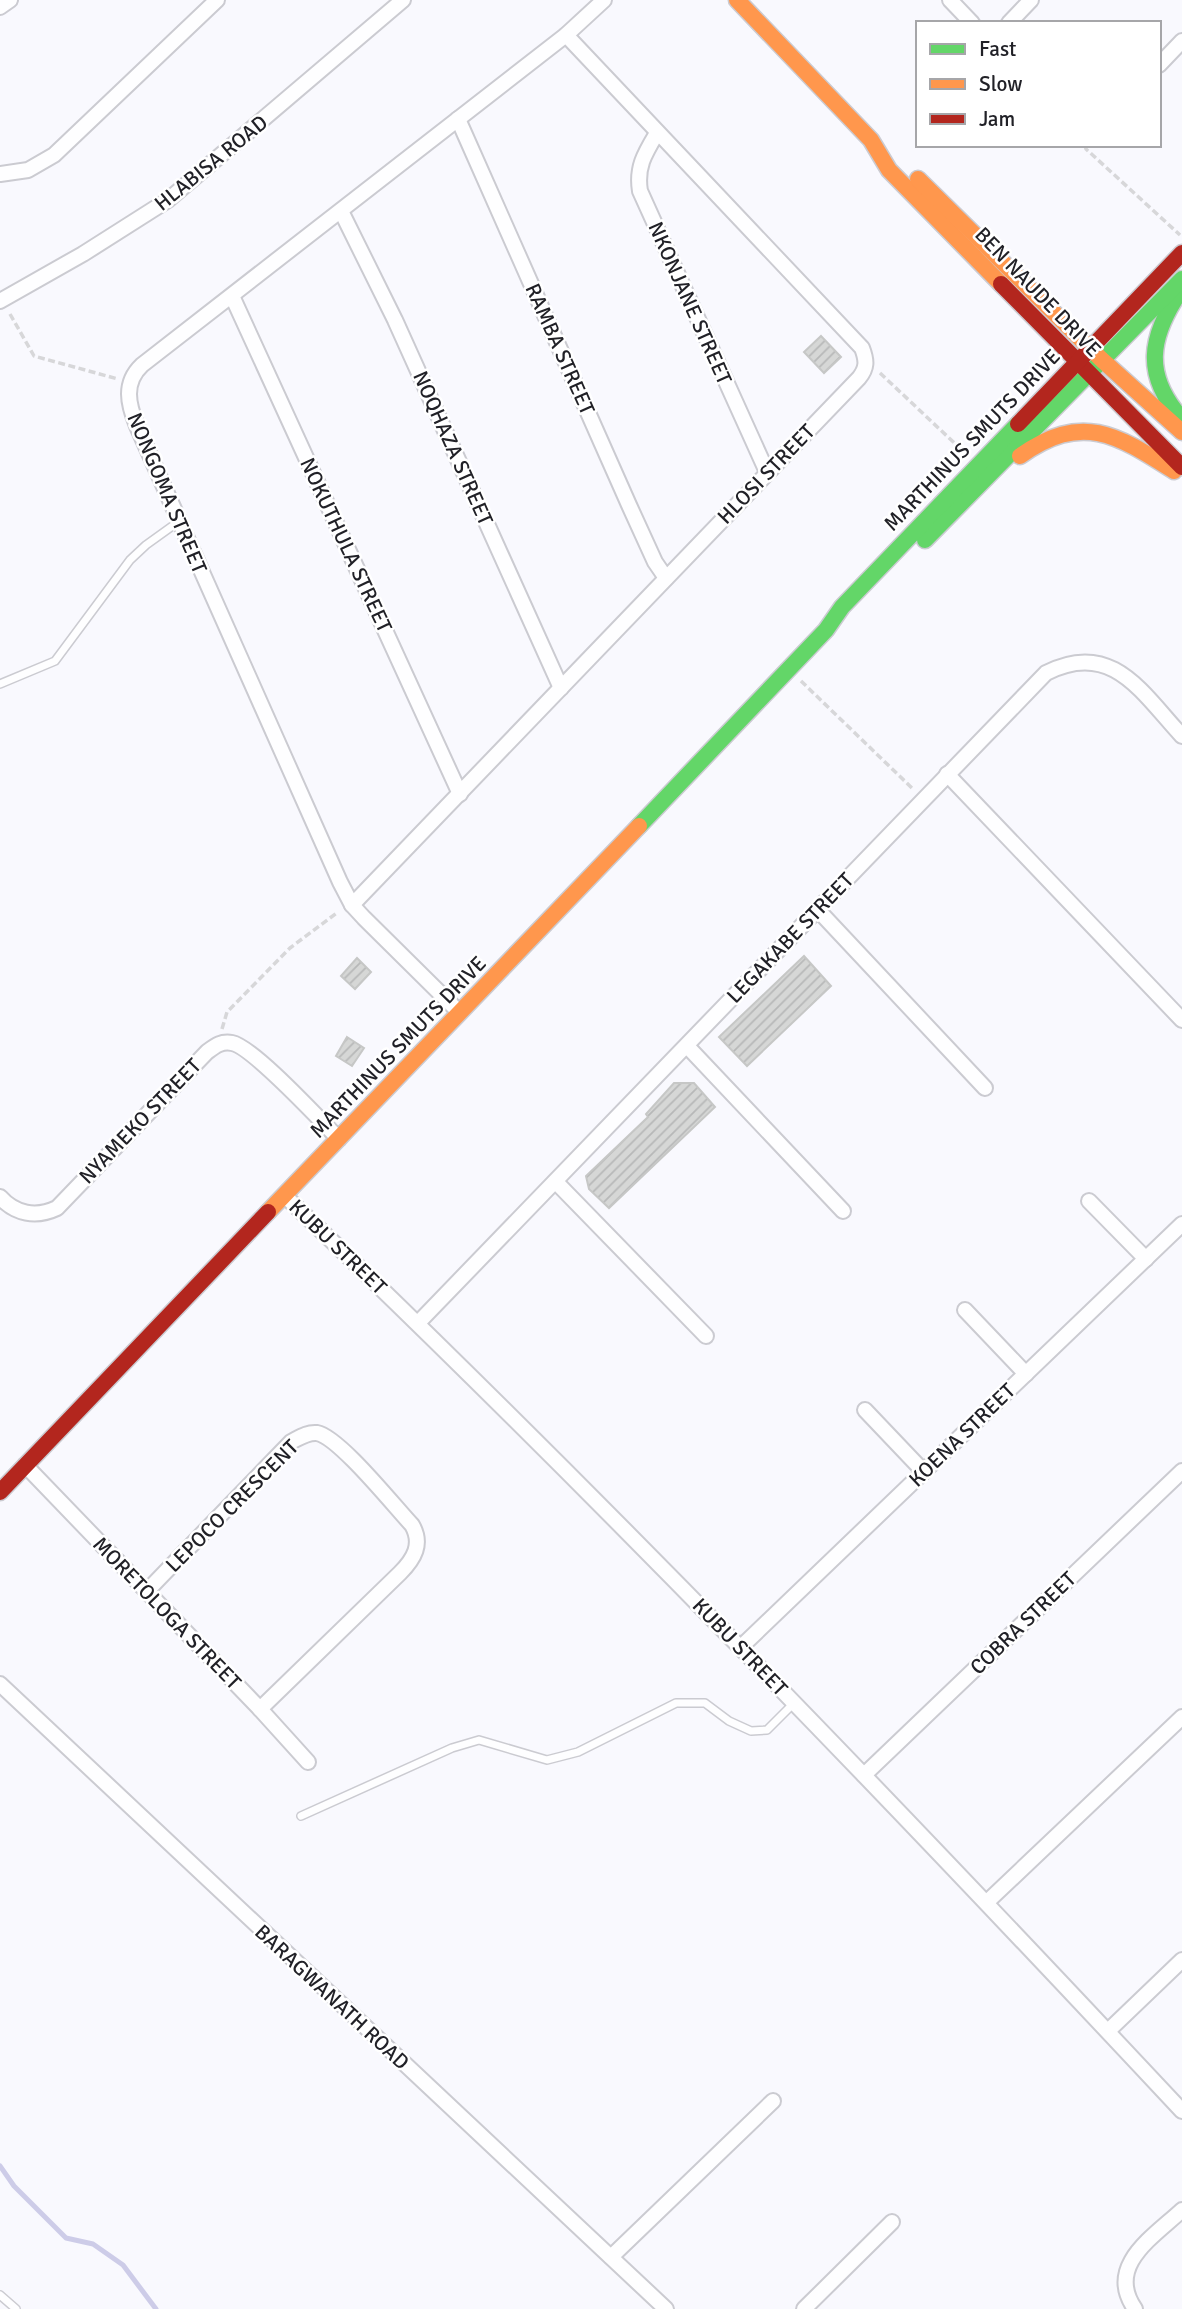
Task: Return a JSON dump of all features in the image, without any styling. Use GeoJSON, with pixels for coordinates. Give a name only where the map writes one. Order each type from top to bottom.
{"type":"FeatureCollection","features":[{"type":"Feature","properties":{"kind":"street"},"geometry":{"type":"LineString","coordinates":[[0,7],[10,0]]}},
{"type":"Feature","properties":{"kind":"street"},"geometry":{"type":"LineString","coordinates":[[0,174],[27,170],[54,155],[217,0]]}},
{"type":"Feature","properties":{"kind":"street","name":"HLABISA ROAD"},"geometry":{"type":"LineString","coordinates":[[1,300],[83,254],[168,200],[403,0]]}},
{"type":"Feature","properties":{"kind":"street","name":"NONGOMA STREET"},"geometry":{"type":"LineString","coordinates":[[459,1012],[351,904],[178,522],[131,411],[128,398],[130,383],[142,365],[566,35],[604,0]]}},
{"type":"Feature","properties":{"kind":"street","name":"BEN NAUDE DRIVE"},"geometry":{"type":"LineString","coordinates":[[737,0],[871,140],[889,170],[1182,467]]}},
{"type":"Feature","properties":{"kind":"street"},"geometry":{"type":"LineString","coordinates":[[950,0],[970,21]]}},
{"type":"Feature","properties":{"kind":"street"},"geometry":{"type":"LineString","coordinates":[[1011,21],[1031,0]]}},
{"type":"Feature","properties":{"kind":"street"},"geometry":{"type":"LineString","coordinates":[[566,35],[862,348],[866,365]]}},
{"type":"Feature","properties":{"kind":"street"},"geometry":{"type":"LineString","coordinates":[[1161,63],[1182,41]]}},
{"type":"Feature","properties":{"kind":"street","name":"RAMBA STREET"},"geometry":{"type":"LineString","coordinates":[[458,119],[629,505],[655,562],[666,578]]}},
{"type":"Feature","properties":{"kind":"street","name":"NKONJANE STREET"},"geometry":{"type":"LineString","coordinates":[[657,133],[639,167],[640,191],[767,472]]}},
{"type":"Feature","properties":{"kind":"street","name":"BEN NAUDE DRIVE"},"geometry":{"type":"LineString","coordinates":[[871,140],[893,154],[1095,354],[1182,432]]}},
{"type":"Feature","properties":{"kind":"street","name":"NOQHAZA STREET"},"geometry":{"type":"LineString","coordinates":[[341,211],[389,307],[561,688]]}},
{"type":"Feature","properties":{"kind":"street","name":"MARTHINUS SMUTS DRIVE"},"geometry":{"type":"LineString","coordinates":[[826,630],[836,627],[993,473],[1088,373],[1095,354],[1182,253]]}},
{"type":"Feature","properties":{"kind":"street"},"geometry":{"type":"LineString","coordinates":[[1095,354],[1182,279]]}},
{"type":"Feature","properties":{"kind":"street"},"geometry":{"type":"LineString","coordinates":[[1182,289],[1161,326],[1154,351],[1155,370],[1161,390],[1182,419]]}},
{"type":"Feature","properties":{"kind":"street","name":"NOKUTHULA STREET"},"geometry":{"type":"LineString","coordinates":[[232,296],[460,794]]}},
{"type":"Feature","properties":{"kind":"street","name":"MARTHINUS SMUTS DRIVE"},"geometry":{"type":"LineString","coordinates":[[0,1492],[826,630],[842,607],[1076,362],[1095,354]]}},
{"type":"Feature","properties":{"kind":"street","name":"HLOSI STREET"},"geometry":{"type":"LineString","coordinates":[[351,904],[859,379],[866,365]]}},
{"type":"Feature","properties":{"kind":"street"},"geometry":{"type":"LineString","coordinates":[[993,473],[1052,436],[1084,430],[1119,438],[1182,475]]}},
{"type":"Feature","properties":{"kind":"street","name":"LEGAKABE STREET"},"geometry":{"type":"LineString","coordinates":[[418,1324],[1046,673],[1062,665],[1077,662],[1095,662],[1111,667],[1126,676],[1181,734]]}},
{"type":"Feature","properties":{"kind":"street"},"geometry":{"type":"LineString","coordinates":[[947,774],[1182,1020]]}},
{"type":"Feature","properties":{"kind":"street"},"geometry":{"type":"LineString","coordinates":[[817,909],[985,1088]]}},
{"type":"Feature","properties":{"kind":"street","name":"NYAMEKO STREET"},"geometry":{"type":"LineString","coordinates":[[0,1197],[7,1205],[20,1212],[39,1213],[57,1208],[206,1052],[218,1044],[235,1044],[244,1048],[340,1139]]}},
{"type":"Feature","properties":{"kind":"street"},"geometry":{"type":"LineString","coordinates":[[687,1046],[843,1211]]}},
{"type":"Feature","properties":{"kind":"street"},"geometry":{"type":"LineString","coordinates":[[556,1182],[706,1336]]}},
{"type":"Feature","properties":{"kind":"street","name":"KUBU STREET"},"geometry":{"type":"LineString","coordinates":[[285,1196],[418,1324],[741,1647],[987,1902],[1182,2111]]}},
{"type":"Feature","properties":{"kind":"street"},"geometry":{"type":"LineString","coordinates":[[1089,1201],[1146,1259]]}},
{"type":"Feature","properties":{"kind":"street","name":"KOENA STREET"},"geometry":{"type":"LineString","coordinates":[[741,1647],[1182,1224]]}},
{"type":"Feature","properties":{"kind":"street"},"geometry":{"type":"LineString","coordinates":[[965,1310],[1026,1374]]}},
{"type":"Feature","properties":{"kind":"street"},"geometry":{"type":"LineString","coordinates":[[865,1410],[924,1472]]}},
{"type":"Feature","properties":{"kind":"street","name":"LEPOCO CRESCENT"},"geometry":{"type":"LineString","coordinates":[[147,1591],[291,1442],[311,1433],[318,1433],[335,1443],[412,1525],[417,1537],[417,1548],[400,1573],[260,1709]]}},
{"type":"Feature","properties":{"kind":"street","name":"MORETOLOGA STREET"},"geometry":{"type":"LineString","coordinates":[[25,1465],[308,1762]]}},
{"type":"Feature","properties":{"kind":"street","name":"COBRA STREET"},"geometry":{"type":"LineString","coordinates":[[864,1775],[1182,1471]]}},
{"type":"Feature","properties":{"kind":"street","name":"BARAGWANATH ROAD"},"geometry":{"type":"LineString","coordinates":[[0,1684],[666,2309]]}},
{"type":"Feature","properties":{"kind":"street"},"geometry":{"type":"LineString","coordinates":[[987,1902],[1182,1717]]}},
{"type":"Feature","properties":{"kind":"street"},"geometry":{"type":"LineString","coordinates":[[1108,2031],[1182,1960]]}},
{"type":"Feature","properties":{"kind":"street"},"geometry":{"type":"LineString","coordinates":[[611,2257],[774,2101]]}},
{"type":"Feature","properties":{"kind":"street"},"geometry":{"type":"LineString","coordinates":[[1135,2309],[1124,2287],[1128,2266],[1182,2210]]}},
{"type":"Feature","properties":{"kind":"street"},"geometry":{"type":"LineString","coordinates":[[804,2309],[892,2222]]}},
{"type":"Feature","properties":{"kind":"lane"},"geometry":{"type":"LineString","coordinates":[[0,684],[55,661],[135,555],[178,522]]}},
{"type":"Feature","properties":{"kind":"lane"},"geometry":{"type":"LineString","coordinates":[[301,1816],[419,1761],[479,1740],[547,1760],[578,1752],[676,1703],[705,1703],[729,1721],[751,1731],[767,1730],[794,1703]]}},
{"type":"Feature","properties":{"kind":"lane"},"geometry":{"type":"LineString","coordinates":[[0,2295],[16,2309]]}},
{"type":"Feature","properties":{"kind":"path"},"geometry":{"type":"LineString","coordinates":[[1086,147],[1182,236]]}},
{"type":"Feature","properties":{"kind":"path"},"geometry":{"type":"LineString","coordinates":[[1,300],[34,356],[130,383]]}},
{"type":"Feature","properties":{"kind":"path"},"geometry":{"type":"LineString","coordinates":[[866,365],[878,370],[978,465]]}},
{"type":"Feature","properties":{"kind":"path"},"geometry":{"type":"LineString","coordinates":[[788,669],[923,799]]}},
{"type":"Feature","properties":{"kind":"path"},"geometry":{"type":"LineString","coordinates":[[218,1044],[227,1012],[290,948],[351,904]]}},
{"type":"Feature","properties":{"kind":"building"},"geometry":{"type":"Polygon","coordinates":[[[821,336],[841,357],[824,373],[804,352],[821,336]]]}},
{"type":"Feature","properties":{"kind":"building"},"geometry":{"type":"Polygon","coordinates":[[[804,956],[831,986],[747,1066],[719,1037],[804,956]]]}},
{"type":"Feature","properties":{"kind":"building"},"geometry":{"type":"Polygon","coordinates":[[[357,958],[371,972],[355,989],[341,976],[357,958]]]}},
{"type":"Feature","properties":{"kind":"building"},"geometry":{"type":"Polygon","coordinates":[[[347,1037],[364,1048],[352,1066],[336,1056],[347,1037]]]}},
{"type":"Feature","properties":{"kind":"building"},"geometry":{"type":"Polygon","coordinates":[[[674,1083],[694,1083],[715,1107],[609,1208],[589,1189],[586,1176],[648,1117],[646,1114],[674,1083]]]}},
{"type":"Feature","properties":{"kind":"waterway"},"geometry":{"type":"LineString","coordinates":[[0,2166],[14,2186],[66,2238],[93,2244],[123,2265],[156,2309]]}},
{"type":"Feature","properties":{"kind":"traffic: fast"},"geometry":{"type":"LineString","coordinates":[[925,540],[1182,279]]}},
{"type":"Feature","properties":{"kind":"traffic: fast"},"geometry":{"type":"LineString","coordinates":[[1181,290],[1162,324],[1155,356],[1161,387],[1182,419]]}},
{"type":"Feature","properties":{"kind":"traffic: fast"},"geometry":{"type":"LineString","coordinates":[[639,826],[826,630],[842,607],[1018,424]]}},
{"type":"Feature","properties":{"kind":"traffic: slow"},"geometry":{"type":"LineString","coordinates":[[737,0],[871,140],[889,170],[1001,284]]}},
{"type":"Feature","properties":{"kind":"traffic: slow"},"geometry":{"type":"LineString","coordinates":[[918,179],[1101,359],[1182,432]]}},
{"type":"Feature","properties":{"kind":"traffic: slow"},"geometry":{"type":"LineString","coordinates":[[1020,456],[1042,442],[1062,435],[1098,433],[1116,438],[1174,471]]}},
{"type":"Feature","properties":{"kind":"traffic: slow"},"geometry":{"type":"LineString","coordinates":[[268,1212],[639,826]]}},
{"type":"Feature","properties":{"kind":"traffic: jam"},"geometry":{"type":"LineString","coordinates":[[1018,424],[1182,253]]}},
{"type":"Feature","properties":{"kind":"traffic: jam"},"geometry":{"type":"LineString","coordinates":[[1001,284],[1182,467]]}},
{"type":"Feature","properties":{"kind":"traffic: jam"},"geometry":{"type":"LineString","coordinates":[[0,1492],[268,1212]]}}]}
